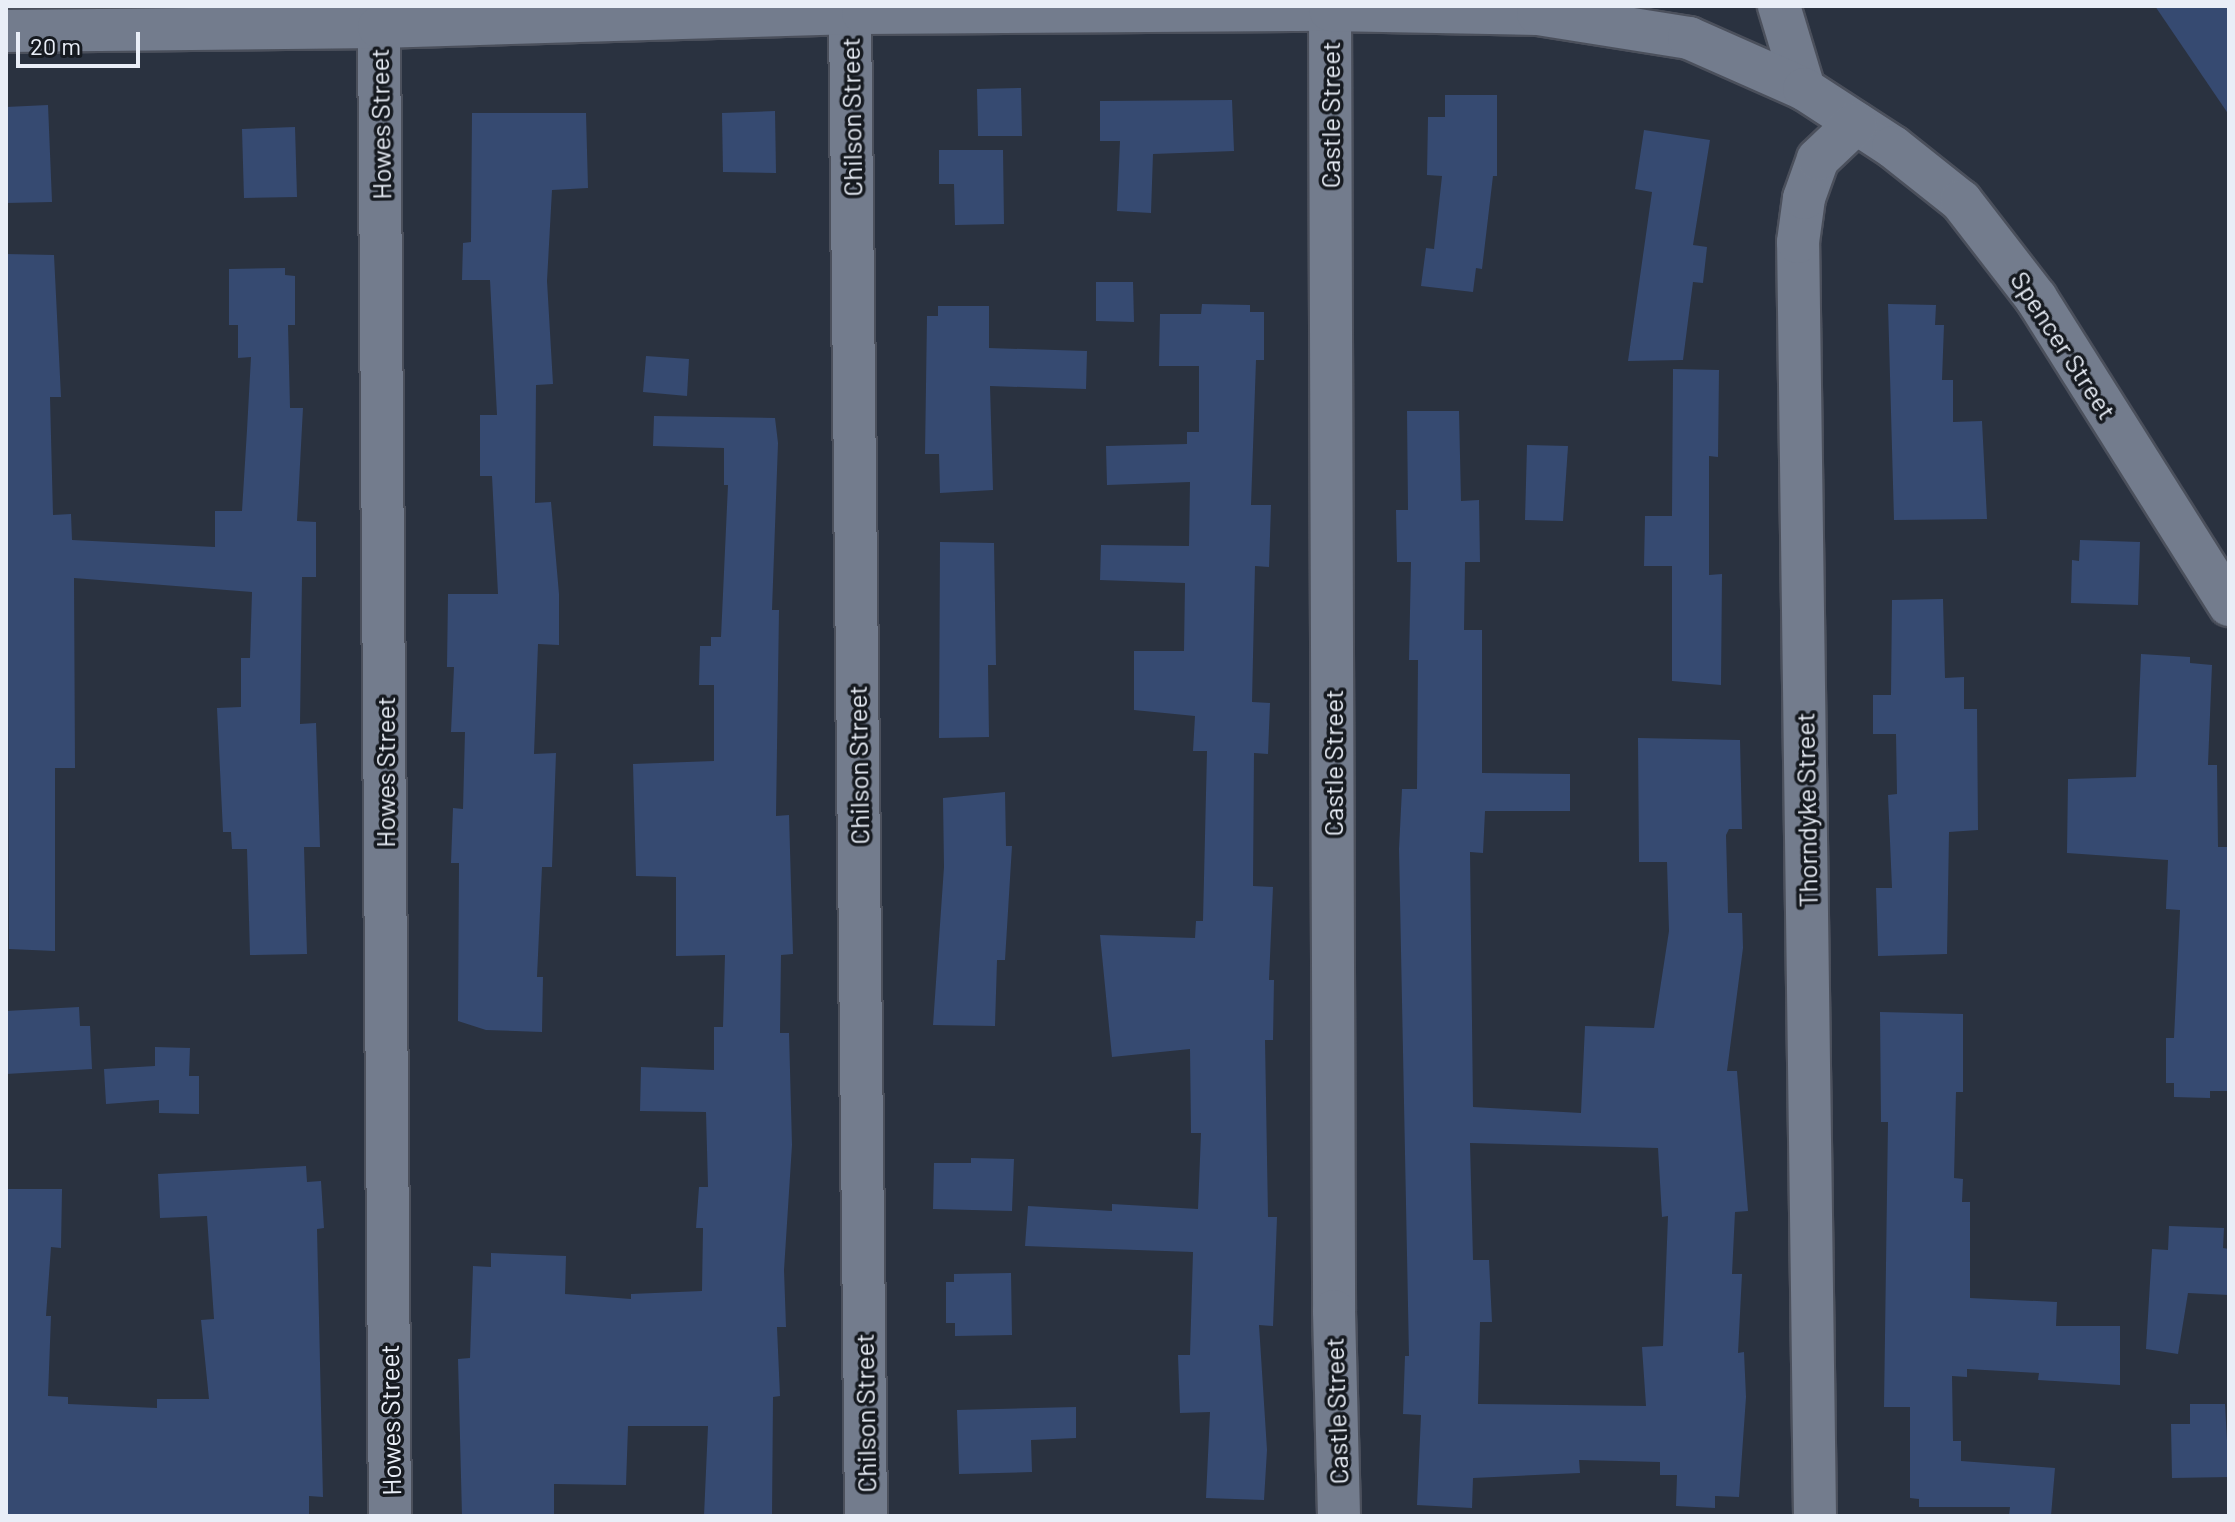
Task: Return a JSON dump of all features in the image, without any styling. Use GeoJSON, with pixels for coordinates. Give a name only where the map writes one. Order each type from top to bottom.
{"type":"FeatureCollection","features":[{"type":"Feature","properties":{"kind":"street"},"geometry":{"type":"LineString","coordinates":[[1779,6],[1804,89]]}},
{"type":"Feature","properties":{"kind":"street","name":"Spencer Street"},"geometry":{"type":"LineString","coordinates":[[6,31],[379,27],[850,14],[1330,10],[1538,14],[1639,27],[1719,49],[1804,89],[1928,173],[1987,232],[2036,298],[2229,605]]}},
{"type":"Feature","properties":{"kind":"street","name":"Castle Street"},"geometry":{"type":"LineString","coordinates":[[1330,10],[1334,1295],[1339,1516]]}},
{"type":"Feature","properties":{"kind":"street","name":"Chilson Street"},"geometry":{"type":"LineString","coordinates":[[850,14],[866,1516]]}},
{"type":"Feature","properties":{"kind":"street","name":"Howes Street"},"geometry":{"type":"LineString","coordinates":[[379,27],[390,1516]]}},
{"type":"Feature","properties":{"kind":"street","name":"Thorndyke Street"},"geometry":{"type":"LineString","coordinates":[[1815,1516],[1798,242],[1807,188],[1818,159],[1856,123]]}},
{"type":"Feature","properties":{"kind":"building"},"geometry":{"type":"Polygon","coordinates":[[[2155,6],[2229,6],[2229,115],[2155,6]]]}},
{"type":"Feature","properties":{"kind":"building"},"geometry":{"type":"Polygon","coordinates":[[[1021,88],[1022,136],[978,136],[977,89],[1021,88]]]}},
{"type":"Feature","properties":{"kind":"building"},"geometry":{"type":"Polygon","coordinates":[[[1445,95],[1497,95],[1497,176],[1493,176],[1482,269],[1476,268],[1473,292],[1421,286],[1426,248],[1434,249],[1442,176],[1427,175],[1428,117],[1445,117],[1445,95]]]}},
{"type":"Feature","properties":{"kind":"building"},"geometry":{"type":"Polygon","coordinates":[[[1232,100],[1234,151],[1153,154],[1151,213],[1117,211],[1120,141],[1100,141],[1100,101],[1232,100]]]}},
{"type":"Feature","properties":{"kind":"building"},"geometry":{"type":"Polygon","coordinates":[[[48,105],[52,202],[6,203],[6,107],[48,105]]]}},
{"type":"Feature","properties":{"kind":"building"},"geometry":{"type":"Polygon","coordinates":[[[775,111],[776,173],[723,172],[722,113],[775,111]]]}},
{"type":"Feature","properties":{"kind":"building"},"geometry":{"type":"Polygon","coordinates":[[[472,113],[586,113],[588,188],[552,190],[547,281],[553,384],[536,385],[535,503],[551,502],[559,594],[559,645],[538,644],[534,754],[556,753],[552,867],[542,867],[537,977],[543,977],[542,1032],[486,1030],[458,1021],[459,863],[451,863],[453,808],[463,809],[465,732],[451,732],[454,667],[447,667],[448,594],[498,594],[492,476],[480,476],[480,415],[497,415],[490,280],[462,280],[463,243],[471,242],[472,113]]]}},
{"type":"Feature","properties":{"kind":"building"},"geometry":{"type":"Polygon","coordinates":[[[295,127],[297,197],[244,198],[242,129],[295,127]]]}},
{"type":"Feature","properties":{"kind":"building"},"geometry":{"type":"Polygon","coordinates":[[[1644,130],[1710,140],[1693,245],[1707,247],[1703,283],[1693,282],[1683,360],[1628,361],[1652,192],[1635,189],[1644,130]]]}},
{"type":"Feature","properties":{"kind":"building"},"geometry":{"type":"Polygon","coordinates":[[[939,150],[1003,150],[1004,224],[955,225],[954,184],[939,184],[939,150]]]}},
{"type":"Feature","properties":{"kind":"building"},"geometry":{"type":"Polygon","coordinates":[[[6,254],[54,255],[61,397],[50,397],[53,515],[71,514],[72,540],[215,547],[215,511],[242,511],[251,357],[238,358],[238,325],[229,325],[229,269],[285,268],[285,275],[295,276],[295,325],[288,325],[290,408],[303,408],[297,521],[316,522],[316,577],[302,577],[300,724],[316,723],[320,847],[304,847],[307,954],[250,955],[247,849],[232,849],[231,832],[223,832],[217,708],[241,707],[241,658],[250,658],[252,592],[74,578],[75,768],[55,768],[55,951],[9,949],[6,254]]]}},
{"type":"Feature","properties":{"kind":"building"},"geometry":{"type":"Polygon","coordinates":[[[1096,282],[1133,282],[1134,322],[1096,321],[1096,282]]]}},
{"type":"Feature","properties":{"kind":"building"},"geometry":{"type":"Polygon","coordinates":[[[1202,304],[1250,305],[1250,312],[1264,312],[1264,360],[1256,360],[1251,505],[1271,505],[1269,567],[1255,566],[1252,702],[1270,703],[1268,754],[1254,753],[1253,886],[1273,887],[1269,980],[1274,980],[1273,1040],[1265,1040],[1268,1217],[1277,1217],[1273,1326],[1259,1325],[1267,1450],[1264,1500],[1206,1498],[1210,1412],[1180,1413],[1178,1355],[1190,1355],[1193,1252],[1025,1246],[1028,1206],[1112,1211],[1112,1204],[1198,1209],[1201,1133],[1191,1133],[1190,1049],[1112,1057],[1100,935],[1195,938],[1196,921],[1203,921],[1207,751],[1193,751],[1195,716],[1134,710],[1134,651],[1184,651],[1185,583],[1100,580],[1101,545],[1189,546],[1190,482],[1107,485],[1106,446],[1187,444],[1187,432],[1199,432],[1199,366],[1159,366],[1160,314],[1201,314],[1202,304]]]}},
{"type":"Feature","properties":{"kind":"building"},"geometry":{"type":"Polygon","coordinates":[[[1888,304],[1936,305],[1935,325],[1944,325],[1942,380],[1953,380],[1953,422],[1982,421],[1987,519],[1894,520],[1888,304]]]}},
{"type":"Feature","properties":{"kind":"building"},"geometry":{"type":"Polygon","coordinates":[[[938,306],[989,306],[989,348],[1087,351],[1086,389],[990,386],[993,490],[940,493],[939,454],[925,454],[927,316],[938,316],[938,306]]]}},
{"type":"Feature","properties":{"kind":"building"},"geometry":{"type":"Polygon","coordinates":[[[646,356],[689,359],[687,396],[643,392],[646,356]]]}},
{"type":"Feature","properties":{"kind":"building"},"geometry":{"type":"Polygon","coordinates":[[[1673,369],[1719,370],[1718,457],[1709,456],[1709,575],[1722,574],[1721,685],[1672,681],[1672,566],[1644,566],[1645,516],[1672,516],[1673,369]]]}},
{"type":"Feature","properties":{"kind":"building"},"geometry":{"type":"Polygon","coordinates":[[[1407,411],[1459,411],[1461,501],[1479,500],[1480,562],[1465,562],[1464,630],[1482,630],[1482,773],[1570,774],[1570,811],[1485,811],[1483,853],[1470,852],[1473,1107],[1581,1113],[1585,1026],[1654,1028],[1669,931],[1667,862],[1639,862],[1638,738],[1740,740],[1742,829],[1729,829],[1726,835],[1728,913],[1742,913],[1743,948],[1727,1071],[1737,1071],[1748,1211],[1735,1212],[1732,1274],[1742,1274],[1738,1353],[1744,1352],[1746,1397],[1739,1497],[1715,1496],[1715,1508],[1676,1506],[1677,1475],[1660,1475],[1660,1462],[1579,1460],[1580,1473],[1473,1478],[1472,1508],[1417,1505],[1421,1415],[1403,1414],[1405,1356],[1409,1356],[1399,849],[1402,789],[1417,789],[1418,660],[1409,660],[1411,562],[1397,562],[1396,510],[1408,510],[1407,411]],[[1470,1143],[1473,1260],[1489,1260],[1492,1322],[1480,1322],[1478,1404],[1646,1406],[1642,1347],[1663,1346],[1668,1216],[1662,1217],[1658,1148],[1470,1143]]]}},
{"type":"Feature","properties":{"kind":"building"},"geometry":{"type":"Polygon","coordinates":[[[654,416],[775,418],[778,443],[772,610],[779,610],[776,816],[789,815],[793,954],[781,955],[780,1033],[789,1033],[792,1145],[784,1270],[786,1327],[777,1327],[780,1396],[773,1397],[772,1516],[704,1516],[708,1426],[628,1426],[626,1485],[554,1484],[554,1516],[462,1516],[458,1359],[470,1358],[473,1266],[491,1267],[491,1253],[566,1256],[565,1294],[631,1299],[631,1294],[702,1291],[703,1228],[696,1228],[699,1187],[708,1187],[706,1112],[640,1111],[641,1067],[714,1070],[714,1027],[723,1027],[725,955],[676,956],[676,877],[636,876],[633,764],[714,761],[714,685],[699,685],[700,646],[711,646],[711,637],[721,637],[728,485],[724,485],[724,448],[653,446],[654,416]]]}},
{"type":"Feature","properties":{"kind":"building"},"geometry":{"type":"Polygon","coordinates":[[[1527,445],[1568,446],[1563,521],[1525,520],[1527,445]]]}},
{"type":"Feature","properties":{"kind":"building"},"geometry":{"type":"Polygon","coordinates":[[[2080,540],[2140,542],[2138,605],[2071,603],[2072,560],[2079,561],[2080,540]]]}},
{"type":"Feature","properties":{"kind":"building"},"geometry":{"type":"Polygon","coordinates":[[[940,542],[994,543],[996,665],[988,665],[989,737],[939,738],[940,542]]]}},
{"type":"Feature","properties":{"kind":"building"},"geometry":{"type":"Polygon","coordinates":[[[1943,599],[1945,678],[1964,677],[1964,709],[1977,709],[1978,830],[1949,832],[1947,954],[1878,956],[1876,888],[1892,888],[1888,795],[1897,794],[1896,734],[1873,734],[1873,695],[1891,695],[1892,600],[1943,599]]]}},
{"type":"Feature","properties":{"kind":"building"},"geometry":{"type":"Polygon","coordinates":[[[2141,654],[2190,657],[2190,663],[2212,665],[2208,765],[2217,765],[2218,847],[2229,847],[2229,1091],[2210,1091],[2210,1098],[2174,1097],[2174,1083],[2166,1083],[2166,1038],[2174,1038],[2180,910],[2166,909],[2168,860],[2067,853],[2068,779],[2136,777],[2141,654]]]}},
{"type":"Feature","properties":{"kind":"building"},"geometry":{"type":"Polygon","coordinates":[[[1005,792],[1006,846],[1012,846],[1005,960],[997,960],[995,1026],[933,1025],[944,867],[943,798],[1005,792]]]}},
{"type":"Feature","properties":{"kind":"building"},"geometry":{"type":"Polygon","coordinates":[[[79,1007],[80,1026],[90,1026],[92,1069],[6,1074],[6,1011],[79,1007]]]}},
{"type":"Feature","properties":{"kind":"building"},"geometry":{"type":"Polygon","coordinates":[[[1880,1012],[1963,1014],[1963,1092],[1956,1092],[1954,1178],[1963,1179],[1962,1202],[1970,1202],[1970,1298],[2057,1302],[2056,1326],[2120,1326],[2120,1385],[2038,1380],[2039,1373],[1967,1369],[1967,1377],[1952,1376],[1953,1441],[1961,1441],[1961,1461],[2055,1468],[2051,1516],[2009,1516],[2010,1507],[1919,1507],[1919,1499],[1910,1498],[1910,1407],[1884,1407],[1888,1122],[1881,1122],[1880,1012]]]}},
{"type":"Feature","properties":{"kind":"building"},"geometry":{"type":"Polygon","coordinates":[[[155,1047],[190,1048],[189,1076],[199,1076],[199,1114],[159,1113],[159,1100],[106,1104],[104,1069],[155,1066],[155,1047]]]}},
{"type":"Feature","properties":{"kind":"building"},"geometry":{"type":"Polygon","coordinates":[[[971,1158],[1014,1159],[1012,1211],[933,1209],[934,1163],[971,1163],[971,1158]]]}},
{"type":"Feature","properties":{"kind":"building"},"geometry":{"type":"Polygon","coordinates":[[[306,1166],[307,1182],[321,1181],[324,1228],[317,1229],[323,1497],[309,1496],[309,1516],[6,1516],[7,1189],[62,1189],[61,1248],[51,1247],[46,1316],[51,1316],[48,1396],[68,1397],[68,1404],[157,1408],[157,1399],[209,1399],[201,1320],[214,1319],[207,1216],[160,1218],[158,1174],[306,1166]]]}},
{"type":"Feature","properties":{"kind":"building"},"geometry":{"type":"Polygon","coordinates":[[[2169,1226],[2224,1228],[2223,1248],[2229,1249],[2229,1295],[2188,1293],[2178,1354],[2146,1349],[2152,1249],[2168,1250],[2169,1226]]]}},
{"type":"Feature","properties":{"kind":"building"},"geometry":{"type":"Polygon","coordinates":[[[1011,1273],[1012,1335],[955,1336],[955,1323],[946,1323],[946,1282],[954,1282],[954,1274],[1011,1273]]]}},
{"type":"Feature","properties":{"kind":"building"},"geometry":{"type":"Polygon","coordinates":[[[2190,1404],[2225,1404],[2229,1477],[2172,1478],[2171,1424],[2190,1424],[2190,1404]]]}},
{"type":"Feature","properties":{"kind":"building"},"geometry":{"type":"Polygon","coordinates":[[[1076,1407],[1076,1438],[1031,1440],[1032,1472],[959,1474],[957,1410],[1076,1407]]]}}]}
